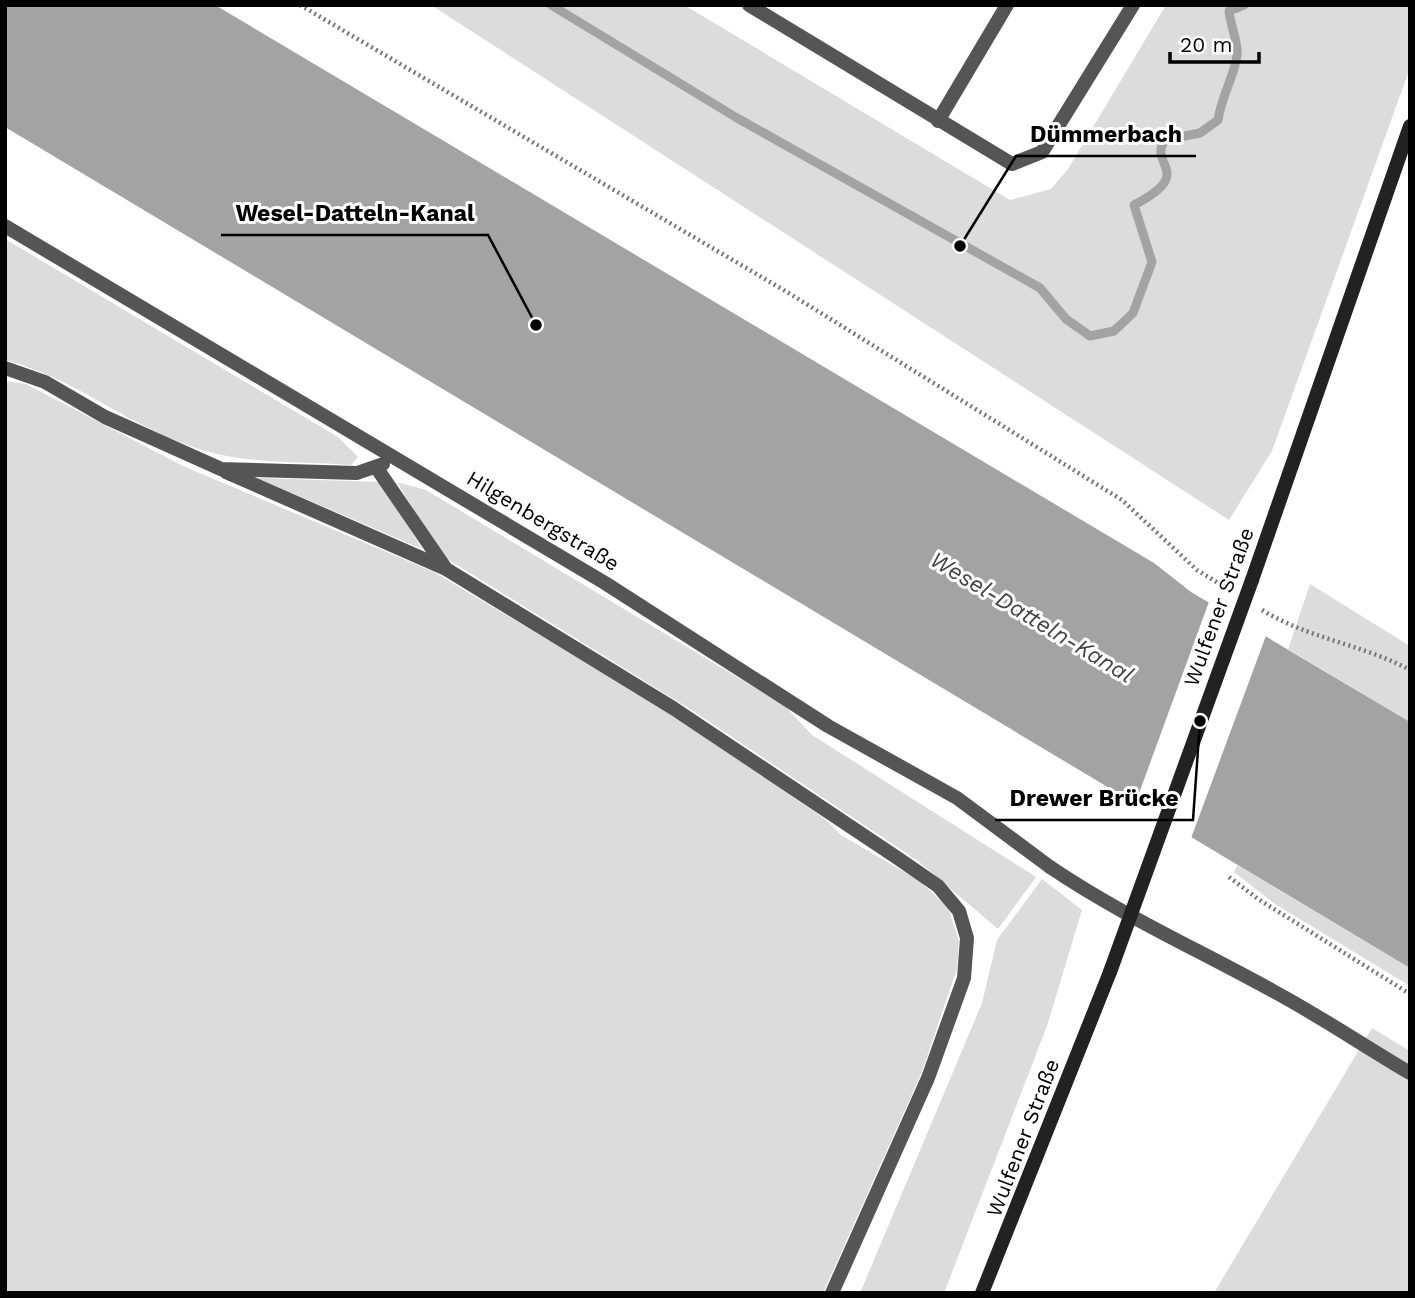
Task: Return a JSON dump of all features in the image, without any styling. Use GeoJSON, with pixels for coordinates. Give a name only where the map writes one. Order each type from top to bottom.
{"type":"FeatureCollection","features":[{"type":"Feature","properties":{"kind":"main road","name":"Wulfener Straße"},"geometry":{"type":"LineString","coordinates":[[982,1293],[1110,972],[1252,580],[1410,126]]}},
{"type":"Feature","properties":{"kind":"street"},"geometry":{"type":"LineString","coordinates":[[749,5],[1012,164],[1042,152],[1133,5]]}},
{"type":"Feature","properties":{"kind":"street"},"geometry":{"type":"LineString","coordinates":[[938,121],[1007,5]]}},
{"type":"Feature","properties":{"kind":"street","name":"Hilgenbergstraße"},"geometry":{"type":"LineString","coordinates":[[5,226],[606,583],[828,726],[957,798],[1085,891],[1273,991],[1410,1073]]}},
{"type":"Feature","properties":{"kind":"street"},"geometry":{"type":"LineString","coordinates":[[5,368],[46,382],[105,416],[446,569],[673,708],[938,886],[959,911],[967,938],[964,978],[928,1078],[832,1293]]}},
{"type":"Feature","properties":{"kind":"street"},"geometry":{"type":"LineString","coordinates":[[220,469],[357,473],[398,460]]}},
{"type":"Feature","properties":{"kind":"street"},"geometry":{"type":"LineString","coordinates":[[376,467],[446,569]]}},
{"type":"Feature","properties":{"kind":"path"},"geometry":{"type":"LineString","coordinates":[[300,5],[787,292],[1122,500],[1197,570],[1232,592]]}},
{"type":"Feature","properties":{"kind":"path"},"geometry":{"type":"LineString","coordinates":[[1256,607],[1301,631],[1379,653],[1410,670]]}},
{"type":"Feature","properties":{"kind":"path"},"geometry":{"type":"LineString","coordinates":[[1229,877],[1258,899],[1410,994]]}},
{"type":"Feature","properties":{"kind":"shaded area"},"geometry":{"type":"Polygon","coordinates":[[[431,5],[684,5],[1010,200],[1051,189],[1068,169],[1166,5],[1410,5],[1410,68],[1272,451],[1229,520],[431,5]]]}},
{"type":"Feature","properties":{"kind":"shaded area"},"geometry":{"type":"Polygon","coordinates":[[[5,239],[338,437],[358,457],[351,465],[251,460],[212,453],[169,438],[54,378],[5,360],[5,239]]]}},
{"type":"Feature","properties":{"kind":"shaded area"},"geometry":{"type":"Polygon","coordinates":[[[5,381],[26,384],[183,466],[434,572],[659,706],[825,819],[841,835],[918,880],[948,907],[959,941],[957,969],[921,1074],[823,1293],[5,1293],[5,381]]]}},
{"type":"Feature","properties":{"kind":"shaded area"},"geometry":{"type":"Polygon","coordinates":[[[257,478],[381,482],[422,549],[257,478]]]}},
{"type":"Feature","properties":{"kind":"shaded area"},"geometry":{"type":"Polygon","coordinates":[[[397,482],[426,490],[785,706],[812,735],[1036,877],[998,929],[918,861],[693,711],[441,555],[397,482]]]}},
{"type":"Feature","properties":{"kind":"shaded area"},"geometry":{"type":"Polygon","coordinates":[[[1310,584],[1410,646],[1410,722],[1288,649],[1310,584]]]}},
{"type":"Feature","properties":{"kind":"shaded area"},"geometry":{"type":"Polygon","coordinates":[[[1237,865],[1410,968],[1410,986],[1275,904],[1234,872],[1237,865]]]}},
{"type":"Feature","properties":{"kind":"shaded area"},"geometry":{"type":"Polygon","coordinates":[[[1042,879],[1082,910],[1047,1026],[944,1293],[860,1293],[982,1003],[997,940],[1042,879]]]}},
{"type":"Feature","properties":{"kind":"shaded area"},"geometry":{"type":"Polygon","coordinates":[[[1372,1028],[1410,1051],[1410,1293],[1214,1293],[1372,1028]]]}},
{"type":"Feature","properties":{"kind":"water"},"geometry":{"type":"Polygon","coordinates":[[[5,5],[215,5],[1154,563],[1191,592],[1410,722],[1410,968],[5,127],[5,5]]]}},
{"type":"Feature","properties":{"kind":"pier"},"geometry":{"type":"Polygon","coordinates":[[[1210,599],[1267,633],[1190,841],[1134,807],[1210,599]]]}},
{"type":"Feature","properties":{"kind":"waterway"},"geometry":{"type":"LineString","coordinates":[[551,5],[737,118],[1040,288],[1066,319],[1090,336],[1114,331],[1133,313],[1152,262],[1134,205],[1153,194],[1167,177],[1161,156],[1165,140],[1200,133],[1218,120],[1237,55],[1229,11],[1244,5]]}},
{"type":"Feature","properties":{"kind":"place","name":"Dümmerbach"},"geometry":{"type":"Point","coordinates":[960,246]}},
{"type":"Feature","properties":{"kind":"place","name":"Wesel-Datteln-Kanal"},"geometry":{"type":"Point","coordinates":[536,325]}},
{"type":"Feature","properties":{"kind":"place","name":"Drewer Brücke"},"geometry":{"type":"Point","coordinates":[1200,721]}}]}
